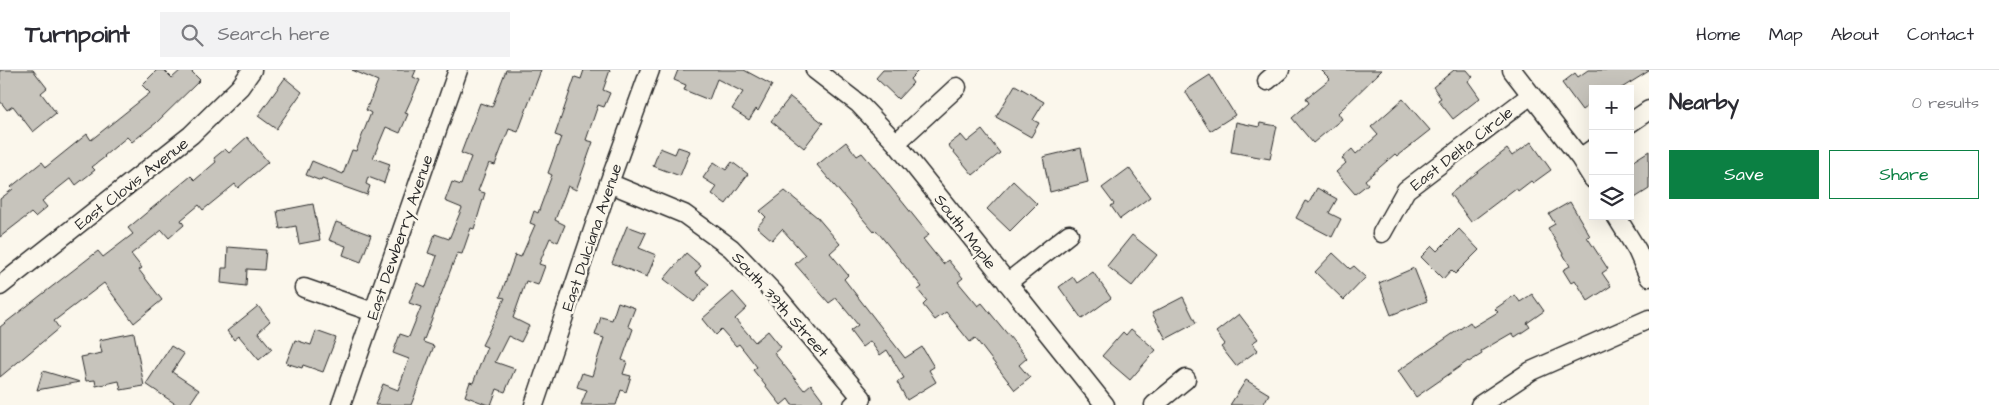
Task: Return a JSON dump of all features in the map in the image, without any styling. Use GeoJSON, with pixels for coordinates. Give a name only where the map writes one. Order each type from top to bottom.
{"type":"FeatureCollection","features":[{"type":"Feature","properties":{"kind":"street","name":"East Clovis Avenue"},"geometry":{"type":"LineString","coordinates":[[0,286],[191,135],[240,87],[252,70]]}},
{"type":"Feature","properties":{"kind":"street","name":"East Dewberry Avenue"},"geometry":{"type":"LineString","coordinates":[[341,405],[458,70]]}},
{"type":"Feature","properties":{"kind":"street","name":"East Dulciana Avenue"},"geometry":{"type":"LineString","coordinates":[[534,405],[609,183],[650,70]]}},
{"type":"Feature","properties":{"kind":"street","name":"South Maple"},"geometry":{"type":"LineString","coordinates":[[815,70],[859,104],[896,143],[1105,405]]}},
{"type":"Feature","properties":{"kind":"street"},"geometry":{"type":"LineString","coordinates":[[1512,70],[1531,95],[1586,154],[1592,175]]}},
{"type":"Feature","properties":{"kind":"street"},"geometry":{"type":"LineString","coordinates":[[896,143],[957,87]]}},
{"type":"Feature","properties":{"kind":"street","name":"East Delta Circle"},"geometry":{"type":"LineString","coordinates":[[1382,233],[1406,190],[1531,95]]}},
{"type":"Feature","properties":{"kind":"street"},"geometry":{"type":"LineString","coordinates":[[1634,120],[1649,110]]}},
{"type":"Feature","properties":{"kind":"street","name":"South 39th Street"},"geometry":{"type":"LineString","coordinates":[[609,183],[684,214],[731,248],[775,294],[858,402]]}},
{"type":"Feature","properties":{"kind":"street"},"geometry":{"type":"LineString","coordinates":[[1618,220],[1637,250],[1649,277]]}},
{"type":"Feature","properties":{"kind":"street"},"geometry":{"type":"LineString","coordinates":[[1007,283],[1069,234]]}},
{"type":"Feature","properties":{"kind":"street"},"geometry":{"type":"LineString","coordinates":[[304,288],[373,312]]}},
{"type":"Feature","properties":{"kind":"street"},"geometry":{"type":"LineString","coordinates":[[1480,405],[1531,371],[1649,319]]}},
{"type":"Feature","properties":{"kind":"street"},"geometry":{"type":"LineString","coordinates":[[1154,405],[1186,379]]}},
{"type":"Feature","properties":{"kind":"building"},"geometry":{"type":"Polygon","coordinates":[[[0,70],[33,70],[47,88],[41,93],[56,113],[33,132],[13,106],[7,110],[0,101],[0,70]]]}},
{"type":"Feature","properties":{"kind":"building"},"geometry":{"type":"Polygon","coordinates":[[[157,70],[164,70],[172,78],[181,70],[190,70],[200,80],[156,123],[132,142],[127,137],[92,167],[95,170],[76,185],[71,178],[42,201],[47,207],[35,217],[31,213],[0,237],[0,199],[13,189],[11,187],[42,162],[46,167],[87,134],[91,140],[150,93],[142,85],[157,70]]]}},
{"type":"Feature","properties":{"kind":"building"},"geometry":{"type":"Polygon","coordinates":[[[352,70],[416,70],[413,77],[420,80],[405,113],[408,114],[400,133],[386,127],[373,158],[390,164],[384,183],[368,177],[366,184],[370,186],[367,195],[306,175],[312,161],[343,174],[352,150],[356,151],[371,113],[366,110],[378,81],[352,70]]]}},
{"type":"Feature","properties":{"kind":"building"},"geometry":{"type":"Polygon","coordinates":[[[506,70],[541,70],[518,132],[509,129],[495,165],[489,163],[478,191],[485,193],[474,229],[471,228],[462,254],[457,253],[423,342],[434,346],[411,405],[375,405],[383,384],[398,390],[409,359],[393,353],[400,334],[409,337],[421,307],[409,303],[417,283],[426,287],[437,256],[428,253],[435,234],[449,239],[462,208],[445,201],[452,182],[461,185],[471,157],[461,153],[480,103],[492,107],[506,70]]]}},
{"type":"Feature","properties":{"kind":"building"},"geometry":{"type":"Polygon","coordinates":[[[584,70],[610,70],[603,90],[610,93],[604,107],[598,105],[586,140],[593,142],[576,190],[568,186],[555,220],[565,225],[558,242],[550,238],[539,264],[545,266],[538,285],[526,281],[513,318],[529,326],[521,342],[508,336],[495,362],[515,369],[505,392],[497,389],[491,405],[488,405],[465,396],[470,382],[473,383],[487,347],[482,345],[505,298],[500,297],[515,255],[521,257],[535,225],[530,223],[534,211],[538,213],[552,175],[548,173],[561,137],[555,135],[575,77],[581,79],[584,70]]]}},
{"type":"Feature","properties":{"kind":"building"},"geometry":{"type":"Polygon","coordinates":[[[678,70],[744,70],[772,85],[758,111],[756,109],[749,120],[732,109],[743,92],[717,79],[709,100],[684,90],[686,85],[674,80],[678,70]]]}},
{"type":"Feature","properties":{"kind":"building"},"geometry":{"type":"Polygon","coordinates":[[[883,70],[919,70],[910,79],[913,83],[898,99],[876,78],[883,70]]]}},
{"type":"Feature","properties":{"kind":"building"},"geometry":{"type":"Polygon","coordinates":[[[1321,70],[1382,70],[1338,113],[1342,119],[1313,143],[1292,118],[1309,103],[1306,98],[1330,79],[1321,70]]]}},
{"type":"Feature","properties":{"kind":"building"},"geometry":{"type":"Polygon","coordinates":[[[1454,70],[1467,70],[1473,77],[1468,81],[1480,98],[1453,119],[1438,100],[1441,98],[1433,87],[1454,70]]]}},
{"type":"Feature","properties":{"kind":"building"},"geometry":{"type":"Polygon","coordinates":[[[1588,70],[1649,70],[1626,85],[1589,85],[1589,105],[1582,110],[1562,83],[1575,73],[1578,77],[1588,70]]]}},
{"type":"Feature","properties":{"kind":"building"},"geometry":{"type":"Polygon","coordinates":[[[1210,75],[1235,115],[1210,131],[1185,91],[1210,75]]]}},
{"type":"Feature","properties":{"kind":"building"},"geometry":{"type":"Polygon","coordinates":[[[285,78],[302,92],[276,129],[258,116],[285,78]]]}},
{"type":"Feature","properties":{"kind":"building"},"geometry":{"type":"Polygon","coordinates":[[[1015,85],[1044,102],[1033,120],[1039,123],[1031,137],[996,117],[1015,85]]]}},
{"type":"Feature","properties":{"kind":"building"},"geometry":{"type":"Polygon","coordinates":[[[790,97],[823,123],[804,148],[771,121],[790,97]]]}},
{"type":"Feature","properties":{"kind":"building"},"geometry":{"type":"Polygon","coordinates":[[[1403,99],[1430,130],[1397,156],[1395,154],[1365,180],[1368,184],[1355,194],[1336,172],[1346,163],[1342,158],[1352,149],[1356,154],[1378,135],[1371,127],[1403,99]]]}},
{"type":"Feature","properties":{"kind":"building"},"geometry":{"type":"Polygon","coordinates":[[[1236,122],[1259,127],[1260,123],[1277,126],[1270,159],[1231,152],[1236,122]]]}},
{"type":"Feature","properties":{"kind":"building"},"geometry":{"type":"Polygon","coordinates":[[[982,130],[1000,153],[973,175],[948,145],[961,135],[967,142],[982,130]]]}},
{"type":"Feature","properties":{"kind":"building"},"geometry":{"type":"Polygon","coordinates":[[[247,137],[268,162],[238,188],[235,184],[203,210],[199,205],[181,220],[184,225],[169,238],[162,230],[131,254],[142,268],[139,270],[162,300],[134,323],[104,283],[54,321],[59,328],[0,377],[0,327],[98,251],[103,257],[133,234],[128,228],[191,176],[195,180],[216,162],[214,158],[225,149],[229,153],[247,137]]]}},
{"type":"Feature","properties":{"kind":"building"},"geometry":{"type":"Polygon","coordinates":[[[846,142],[857,156],[862,153],[880,174],[929,235],[923,239],[943,264],[948,260],[963,278],[958,282],[978,306],[982,303],[1027,358],[1019,365],[1030,378],[1015,390],[975,338],[970,342],[946,312],[935,320],[923,305],[927,301],[918,290],[922,287],[876,230],[874,232],[817,165],[846,142]]]}},
{"type":"Feature","properties":{"kind":"building"},"geometry":{"type":"Polygon","coordinates":[[[1531,142],[1551,170],[1518,191],[1516,188],[1471,222],[1450,194],[1507,149],[1512,156],[1531,142]]]}},
{"type":"Feature","properties":{"kind":"building"},"geometry":{"type":"Polygon","coordinates":[[[678,147],[690,151],[680,176],[653,166],[660,148],[675,154],[678,147]]]}},
{"type":"Feature","properties":{"kind":"building"},"geometry":{"type":"Polygon","coordinates":[[[1081,148],[1088,182],[1050,192],[1043,157],[1081,148]]]}},
{"type":"Feature","properties":{"kind":"building"},"geometry":{"type":"Polygon","coordinates":[[[1649,151],[1649,189],[1634,198],[1634,175],[1634,160],[1649,151]]]}},
{"type":"Feature","properties":{"kind":"building"},"geometry":{"type":"Polygon","coordinates":[[[714,162],[726,170],[732,162],[748,174],[726,204],[712,194],[717,187],[703,178],[714,162]]]}},
{"type":"Feature","properties":{"kind":"building"},"geometry":{"type":"Polygon","coordinates":[[[1129,168],[1150,197],[1120,219],[1111,206],[1114,204],[1102,188],[1129,168]]]}},
{"type":"Feature","properties":{"kind":"building"},"geometry":{"type":"Polygon","coordinates":[[[1013,181],[1037,204],[1010,231],[987,209],[1013,181]]]}},
{"type":"Feature","properties":{"kind":"building"},"geometry":{"type":"Polygon","coordinates":[[[1317,188],[1337,199],[1329,213],[1341,219],[1332,237],[1296,218],[1305,201],[1309,203],[1317,188]]]}},
{"type":"Feature","properties":{"kind":"building"},"geometry":{"type":"Polygon","coordinates":[[[785,191],[817,217],[840,244],[830,253],[848,275],[844,279],[905,358],[922,347],[934,367],[929,370],[936,382],[907,400],[897,382],[904,378],[887,350],[880,355],[870,341],[862,347],[850,331],[858,325],[836,298],[829,303],[795,264],[805,255],[782,229],[772,240],[757,227],[766,217],[760,211],[785,191]]]}},
{"type":"Feature","properties":{"kind":"building"},"geometry":{"type":"Polygon","coordinates":[[[1570,202],[1590,236],[1587,237],[1608,269],[1602,273],[1611,286],[1588,301],[1575,280],[1571,283],[1563,270],[1570,266],[1548,228],[1555,224],[1549,214],[1570,202]]]}},
{"type":"Feature","properties":{"kind":"building"},"geometry":{"type":"Polygon","coordinates":[[[313,204],[320,240],[299,244],[296,226],[280,229],[277,211],[313,204]]]}},
{"type":"Feature","properties":{"kind":"building"},"geometry":{"type":"Polygon","coordinates":[[[336,222],[371,235],[361,262],[343,255],[346,246],[329,240],[336,222]]]}},
{"type":"Feature","properties":{"kind":"building"},"geometry":{"type":"Polygon","coordinates":[[[627,226],[646,233],[639,248],[656,255],[647,277],[612,263],[627,226]]]}},
{"type":"Feature","properties":{"kind":"building"},"geometry":{"type":"Polygon","coordinates":[[[1459,229],[1479,250],[1455,274],[1451,270],[1443,279],[1421,257],[1432,246],[1437,251],[1459,229]]]}},
{"type":"Feature","properties":{"kind":"building"},"geometry":{"type":"Polygon","coordinates":[[[1132,235],[1157,255],[1132,286],[1107,266],[1132,235]]]}},
{"type":"Feature","properties":{"kind":"building"},"geometry":{"type":"Polygon","coordinates":[[[228,247],[266,250],[264,270],[247,269],[246,286],[221,283],[222,268],[227,268],[228,247]]]}},
{"type":"Feature","properties":{"kind":"building"},"geometry":{"type":"Polygon","coordinates":[[[686,253],[701,266],[695,273],[709,284],[694,302],[664,279],[686,253]]]}},
{"type":"Feature","properties":{"kind":"building"},"geometry":{"type":"Polygon","coordinates":[[[1333,253],[1350,269],[1354,266],[1366,277],[1344,300],[1315,272],[1333,253]]]}},
{"type":"Feature","properties":{"kind":"building"},"geometry":{"type":"Polygon","coordinates":[[[1414,268],[1427,301],[1391,315],[1379,283],[1414,268]]]}},
{"type":"Feature","properties":{"kind":"building"},"geometry":{"type":"Polygon","coordinates":[[[1093,272],[1111,298],[1082,319],[1059,287],[1073,277],[1077,283],[1093,272]]]}},
{"type":"Feature","properties":{"kind":"building"},"geometry":{"type":"Polygon","coordinates":[[[733,292],[747,308],[735,319],[755,342],[768,331],[781,347],[774,353],[804,390],[811,384],[823,400],[817,405],[792,405],[788,399],[781,405],[753,370],[757,367],[739,344],[736,346],[721,329],[715,335],[702,319],[733,292]]]}},
{"type":"Feature","properties":{"kind":"building"},"geometry":{"type":"Polygon","coordinates":[[[1532,294],[1544,311],[1527,323],[1530,327],[1515,337],[1512,333],[1481,351],[1482,354],[1468,361],[1416,397],[1398,371],[1470,322],[1473,327],[1498,312],[1495,309],[1515,295],[1520,302],[1532,294]]]}},
{"type":"Feature","properties":{"kind":"building"},"geometry":{"type":"Polygon","coordinates":[[[1183,297],[1196,323],[1166,339],[1152,313],[1183,297]]]}},
{"type":"Feature","properties":{"kind":"building"},"geometry":{"type":"Polygon","coordinates":[[[618,302],[635,308],[628,326],[633,329],[622,360],[627,362],[623,374],[631,376],[626,392],[621,390],[616,405],[581,405],[587,390],[577,387],[582,373],[592,376],[604,338],[595,335],[601,317],[612,320],[618,302]]]}},
{"type":"Feature","properties":{"kind":"building"},"geometry":{"type":"Polygon","coordinates":[[[258,306],[270,321],[258,332],[272,349],[259,360],[239,336],[234,340],[227,331],[258,306]]]}},
{"type":"Feature","properties":{"kind":"building"},"geometry":{"type":"Polygon","coordinates":[[[1239,314],[1258,339],[1252,343],[1258,350],[1236,366],[1221,347],[1225,344],[1216,332],[1239,314]]]}},
{"type":"Feature","properties":{"kind":"building"},"geometry":{"type":"Polygon","coordinates":[[[1131,329],[1156,350],[1130,380],[1102,356],[1123,332],[1126,335],[1131,329]]]}},
{"type":"Feature","properties":{"kind":"building"},"geometry":{"type":"Polygon","coordinates":[[[316,331],[336,338],[323,372],[303,365],[302,368],[286,363],[295,340],[311,345],[316,331]]]}},
{"type":"Feature","properties":{"kind":"building"},"geometry":{"type":"Polygon","coordinates":[[[134,333],[144,386],[121,390],[119,381],[96,386],[95,380],[86,381],[81,357],[102,353],[99,340],[134,333]]]}},
{"type":"Feature","properties":{"kind":"building"},"geometry":{"type":"Polygon","coordinates":[[[171,346],[184,354],[172,372],[199,390],[189,405],[177,405],[146,384],[171,346]]]}},
{"type":"Feature","properties":{"kind":"building"},"geometry":{"type":"Polygon","coordinates":[[[43,371],[80,382],[37,390],[43,371]]]}},
{"type":"Feature","properties":{"kind":"building"},"geometry":{"type":"Polygon","coordinates":[[[1246,380],[1269,394],[1263,405],[1230,405],[1246,380]]]}}]}
